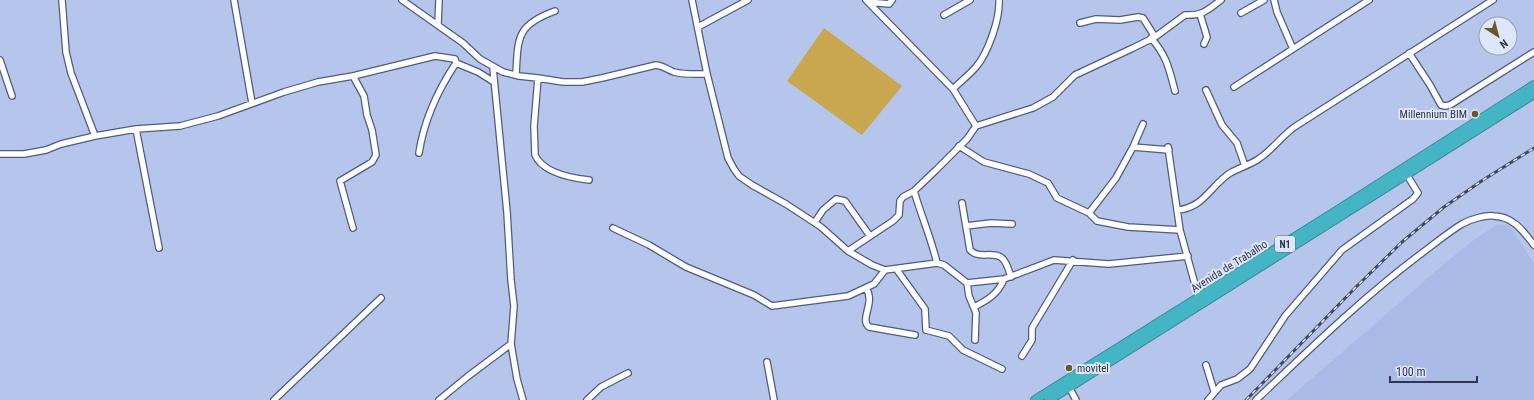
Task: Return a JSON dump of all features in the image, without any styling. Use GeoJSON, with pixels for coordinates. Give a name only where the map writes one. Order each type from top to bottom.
{"type":"FeatureCollection","features":[{"type":"Feature","properties":{"kind":"highway","name":"Avenida de Trabalho"},"geometry":{"type":"LineString","coordinates":[[1320,226],[1407,175],[1534,85]]}},
{"type":"Feature","properties":{"kind":"highway","name":"Avenida de Trabalho"},"geometry":{"type":"LineString","coordinates":[[1035,400],[1098,365],[1472,129],[1534,94]]}},
{"type":"Feature","properties":{"kind":"highway","name":"Avenida de Trabalho"},"geometry":{"type":"LineString","coordinates":[[1049,400],[1069,388],[1098,365]]}},
{"type":"Feature","properties":{"kind":"street"},"geometry":{"type":"LineString","coordinates":[[62,0],[64,34],[71,73],[95,136]]}},
{"type":"Feature","properties":{"kind":"street"},"geometry":{"type":"LineString","coordinates":[[234,0],[252,103]]}},
{"type":"Feature","properties":{"kind":"street"},"geometry":{"type":"LineString","coordinates":[[402,0],[463,43],[480,59],[493,68],[503,72],[563,82],[582,82],[656,65],[681,73],[707,74]]}},
{"type":"Feature","properties":{"kind":"street"},"geometry":{"type":"LineString","coordinates":[[438,25],[439,0]]}},
{"type":"Feature","properties":{"kind":"street"},"geometry":{"type":"LineString","coordinates":[[692,0],[707,74],[728,158],[734,170],[739,176],[752,185],[815,222],[848,251],[885,270],[897,270],[937,263],[944,265],[967,283],[969,296],[974,307],[976,318],[975,340]]}},
{"type":"Feature","properties":{"kind":"street"},"geometry":{"type":"LineString","coordinates":[[698,27],[748,0]]}},
{"type":"Feature","properties":{"kind":"street"},"geometry":{"type":"LineString","coordinates":[[867,1],[889,4],[892,0]]}},
{"type":"Feature","properties":{"kind":"street"},"geometry":{"type":"LineString","coordinates":[[944,14],[970,0]]}},
{"type":"Feature","properties":{"kind":"street"},"geometry":{"type":"LineString","coordinates":[[953,89],[976,66],[982,57],[997,22],[1000,9],[999,0]]}},
{"type":"Feature","properties":{"kind":"street"},"geometry":{"type":"LineString","coordinates":[[848,251],[900,215],[900,201],[914,191],[936,170],[967,139],[976,126],[1033,108],[1053,97],[1075,75],[1153,38],[1185,15],[1197,16],[1221,0]]}},
{"type":"Feature","properties":{"kind":"street"},"geometry":{"type":"LineString","coordinates":[[1241,13],[1264,0]]}},
{"type":"Feature","properties":{"kind":"street"},"geometry":{"type":"LineString","coordinates":[[1274,0],[1276,12],[1293,49]]}},
{"type":"Feature","properties":{"kind":"street"},"geometry":{"type":"LineString","coordinates":[[1234,87],[1369,0]]}},
{"type":"Feature","properties":{"kind":"street"},"geometry":{"type":"LineString","coordinates":[[1177,210],[1195,206],[1227,176],[1235,170],[1258,160],[1296,126],[1493,0]]}},
{"type":"Feature","properties":{"kind":"street"},"geometry":{"type":"LineString","coordinates":[[867,1],[953,89],[976,126]]}},
{"type":"Feature","properties":{"kind":"street"},"geometry":{"type":"LineString","coordinates":[[516,75],[519,36],[529,24],[542,15],[555,11]]}},
{"type":"Feature","properties":{"kind":"street"},"geometry":{"type":"LineString","coordinates":[[1200,14],[1207,37],[1204,44]]}},
{"type":"Feature","properties":{"kind":"street"},"geometry":{"type":"LineString","coordinates":[[1080,23],[1096,19],[1120,20],[1138,17],[1143,18],[1168,63],[1175,91]]}},
{"type":"Feature","properties":{"kind":"street"},"geometry":{"type":"LineString","coordinates":[[1409,53],[1441,104],[1445,106],[1450,105],[1534,52]]}},
{"type":"Feature","properties":{"kind":"street"},"geometry":{"type":"LineString","coordinates":[[0,154],[24,154],[46,150],[61,144],[95,136],[136,129],[180,126],[218,116],[284,92],[318,82],[353,76],[435,56],[455,59],[456,63],[478,72],[494,82]]}},
{"type":"Feature","properties":{"kind":"street"},"geometry":{"type":"LineString","coordinates":[[0,60],[12,96]]}},
{"type":"Feature","properties":{"kind":"street"},"geometry":{"type":"LineString","coordinates":[[419,153],[422,133],[438,92],[442,83],[456,63]]}},
{"type":"Feature","properties":{"kind":"street"},"geometry":{"type":"LineString","coordinates":[[493,68],[507,212],[514,306],[511,344],[517,378],[523,400]]}},
{"type":"Feature","properties":{"kind":"street"},"geometry":{"type":"LineString","coordinates":[[353,76],[364,96],[376,155],[372,162],[340,181],[353,228]]}},
{"type":"Feature","properties":{"kind":"street"},"geometry":{"type":"LineString","coordinates":[[538,78],[534,126],[535,155],[537,159],[548,168],[572,178],[589,180]]}},
{"type":"Feature","properties":{"kind":"street"},"geometry":{"type":"LineString","coordinates":[[1206,90],[1222,125],[1237,143],[1245,166]]}},
{"type":"Feature","properties":{"kind":"street"},"geometry":{"type":"LineString","coordinates":[[1089,213],[1116,178],[1134,147],[1143,124]]}},
{"type":"Feature","properties":{"kind":"street"},"geometry":{"type":"LineString","coordinates":[[136,129],[159,248]]}},
{"type":"Feature","properties":{"kind":"street"},"geometry":{"type":"LineString","coordinates":[[959,146],[984,162],[1029,174],[1048,183],[1057,198],[1089,213],[1097,221],[1128,227],[1180,230]]}},
{"type":"Feature","properties":{"kind":"street"},"geometry":{"type":"LineString","coordinates":[[1134,147],[1169,149],[1180,230],[1199,302]]}},
{"type":"Feature","properties":{"kind":"street"},"geometry":{"type":"LineString","coordinates":[[1208,400],[1221,384],[1237,379],[1250,369],[1285,316],[1342,250],[1413,199],[1418,193],[1407,175]]}},
{"type":"Feature","properties":{"kind":"street"},"geometry":{"type":"LineString","coordinates":[[914,191],[937,263]]}},
{"type":"Feature","properties":{"kind":"street"},"geometry":{"type":"LineString","coordinates":[[815,222],[823,210],[836,199],[841,199],[845,201],[870,236]]}},
{"type":"Feature","properties":{"kind":"street"},"geometry":{"type":"LineString","coordinates":[[962,203],[970,250],[977,255],[1001,257],[1005,260],[1010,276]]}},
{"type":"Feature","properties":{"kind":"street"},"geometry":{"type":"LineString","coordinates":[[1256,400],[1366,297],[1463,224],[1478,218],[1493,216],[1505,217],[1514,222],[1534,246]]}},
{"type":"Feature","properties":{"kind":"street"},"geometry":{"type":"LineString","coordinates":[[966,226],[991,223],[1012,224]]}},
{"type":"Feature","properties":{"kind":"street"},"geometry":{"type":"LineString","coordinates":[[613,228],[649,245],[686,267],[754,295],[772,306],[848,296],[874,284],[885,270]]}},
{"type":"Feature","properties":{"kind":"street"},"geometry":{"type":"LineString","coordinates":[[967,283],[1004,279],[1041,263],[1054,260],[1073,260],[1109,264],[1188,256]]}},
{"type":"Feature","properties":{"kind":"street"},"geometry":{"type":"LineString","coordinates":[[1022,356],[1032,340],[1032,328],[1073,260]]}},
{"type":"Feature","properties":{"kind":"street"},"geometry":{"type":"LineString","coordinates":[[897,270],[923,306],[926,314],[926,330],[949,336],[963,350],[1002,369]]}},
{"type":"Feature","properties":{"kind":"street"},"geometry":{"type":"LineString","coordinates":[[974,307],[991,298],[996,293],[1004,279]]}},
{"type":"Feature","properties":{"kind":"street"},"geometry":{"type":"LineString","coordinates":[[866,288],[870,301],[865,320],[866,325],[869,327],[915,335]]}},
{"type":"Feature","properties":{"kind":"street"},"geometry":{"type":"LineString","coordinates":[[274,400],[381,298]]}},
{"type":"Feature","properties":{"kind":"street"},"geometry":{"type":"LineString","coordinates":[[439,400],[511,344]]}},
{"type":"Feature","properties":{"kind":"street"},"geometry":{"type":"LineString","coordinates":[[767,362],[774,400]]}},
{"type":"Feature","properties":{"kind":"street"},"geometry":{"type":"LineString","coordinates":[[1206,365],[1214,391]]}},
{"type":"Feature","properties":{"kind":"street"},"geometry":{"type":"LineString","coordinates":[[587,400],[602,388],[628,373]]}},
{"type":"Feature","properties":{"kind":"street"},"geometry":{"type":"LineString","coordinates":[[1069,388],[1076,400]]}},
{"type":"Feature","properties":{"kind":"shaded area"},"geometry":{"type":"Polygon","coordinates":[[[824,28],[902,86],[862,135],[787,81],[824,28]]]}},
{"type":"Feature","properties":{"kind":"shaded area"},"geometry":{"type":"Polygon","coordinates":[[[1498,224],[1510,226],[1534,264],[1534,400],[1287,400],[1443,265],[1475,239],[1498,224]]]}},
{"type":"Feature","properties":{"kind":"railway"},"geometry":{"type":"LineString","coordinates":[[1246,400],[1402,242],[1444,207],[1534,148]]}},
{"type":"Feature","properties":{"kind":"place","name":"Millennium BIM"},"geometry":{"type":"Point","coordinates":[1475,114]}},
{"type":"Feature","properties":{"kind":"place","name":"movitel"},"geometry":{"type":"Point","coordinates":[1069,368]}}]}
